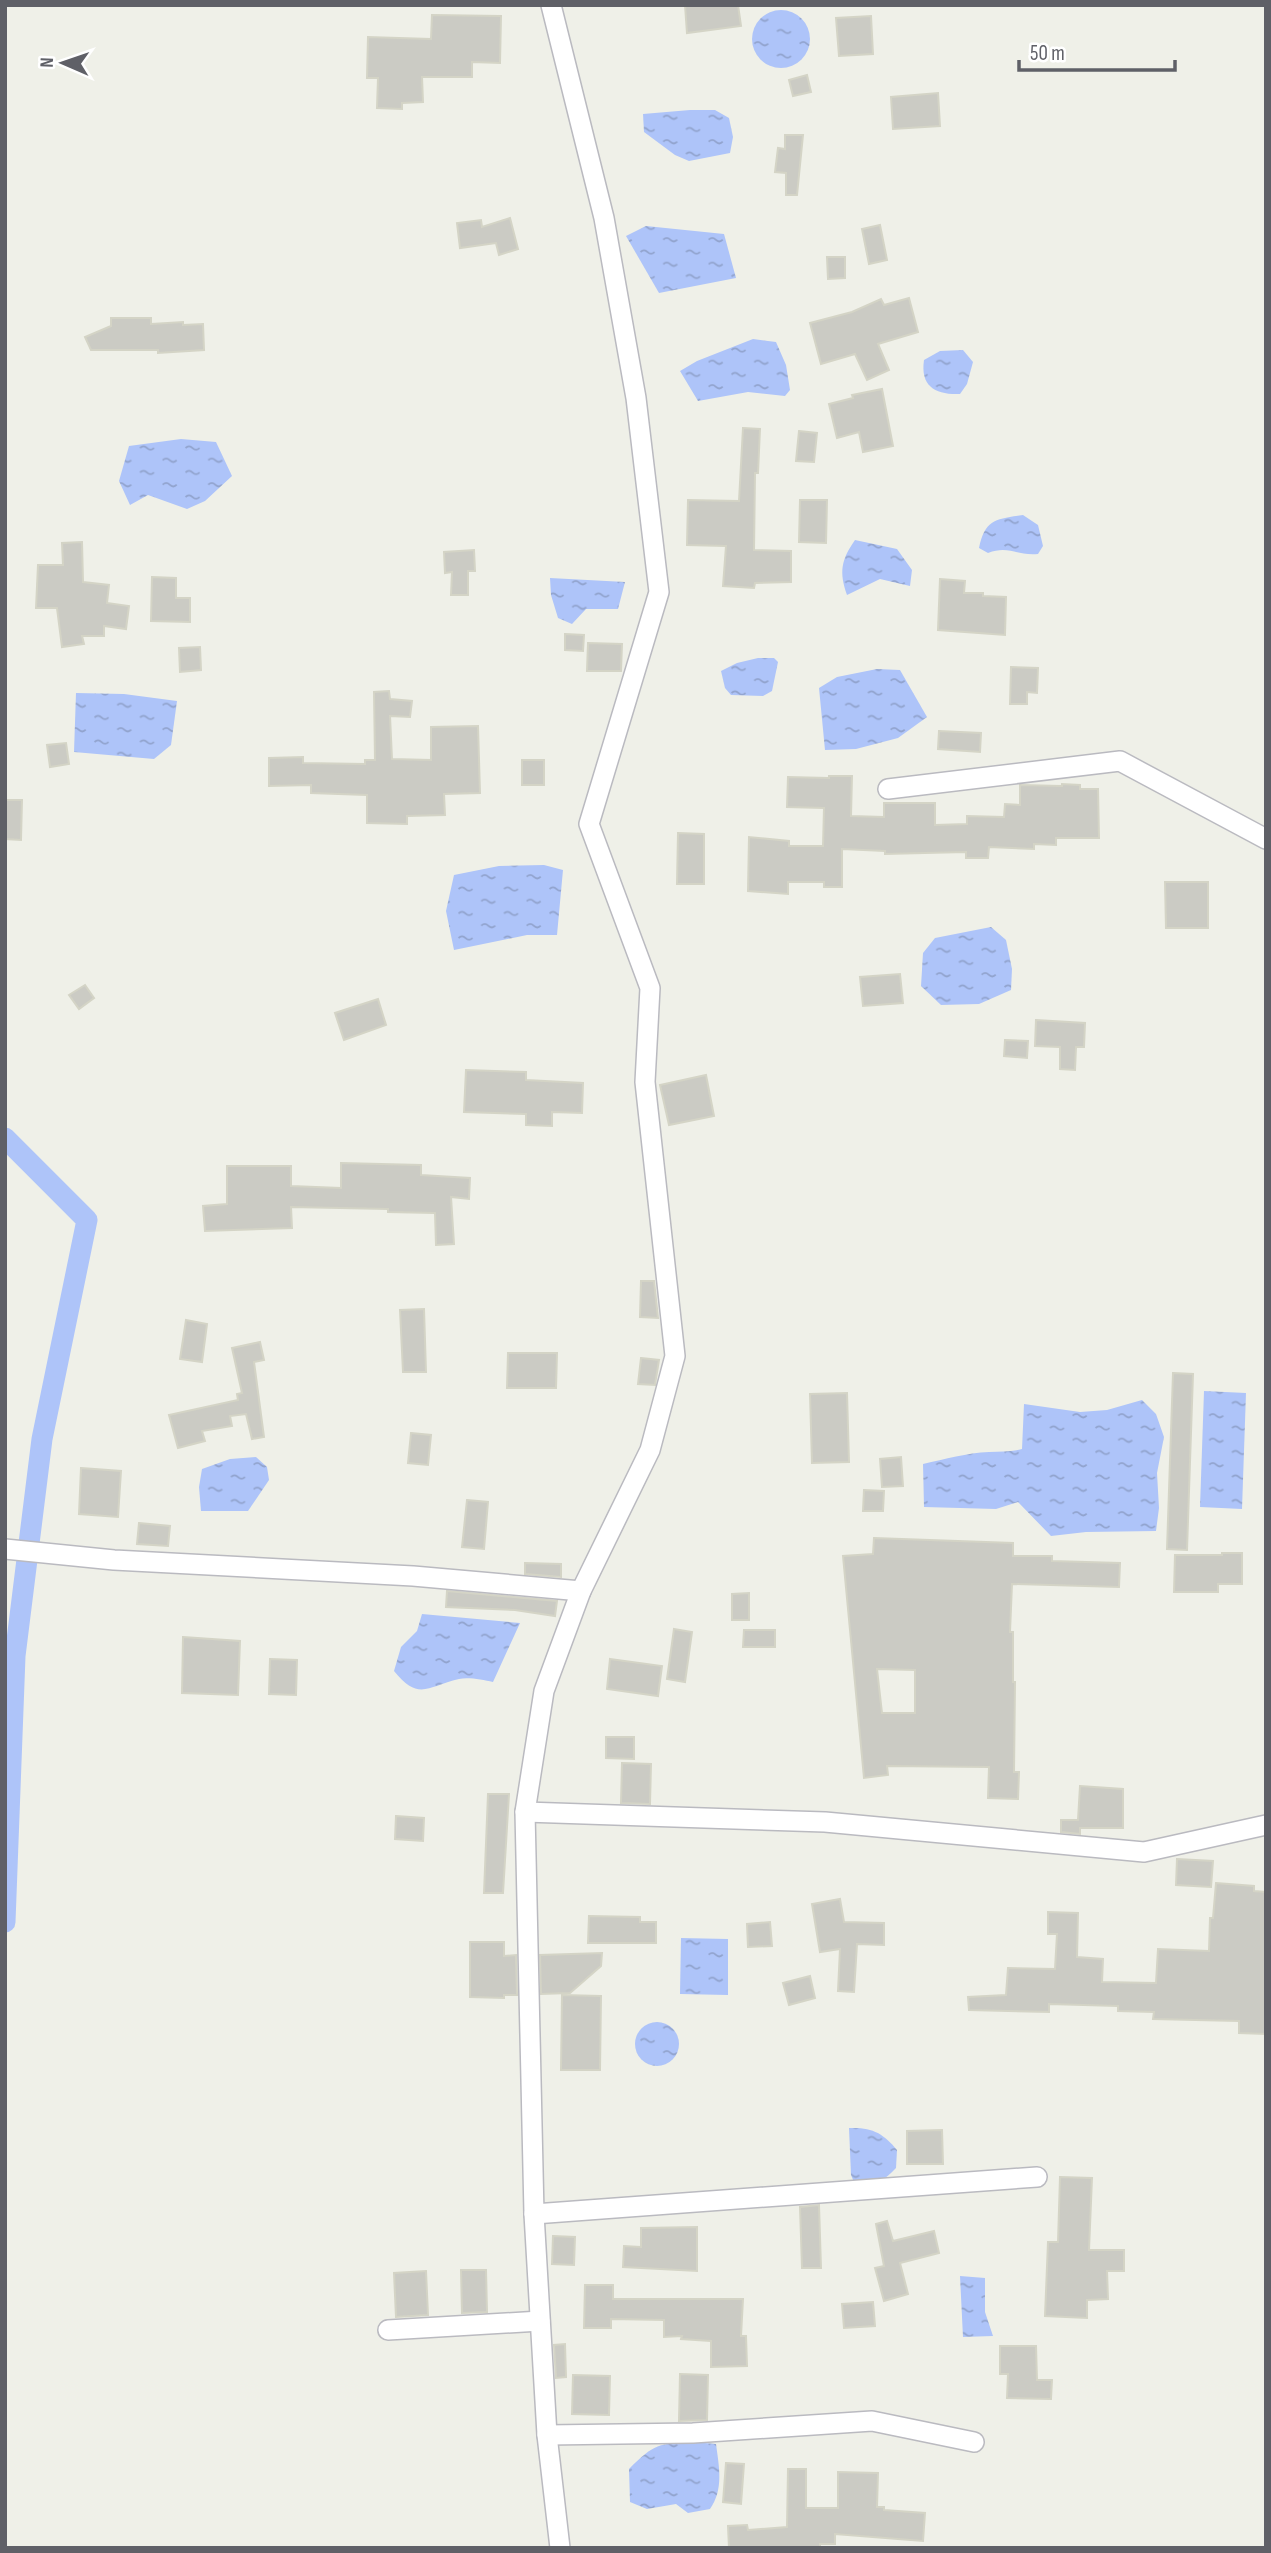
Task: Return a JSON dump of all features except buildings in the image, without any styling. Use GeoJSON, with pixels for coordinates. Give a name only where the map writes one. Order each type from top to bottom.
{"type":"FeatureCollection","features":[{"type":"Feature","properties":{"kind":"street"},"geometry":{"type":"LineString","coordinates":[[551,5],[606,231],[636,398],[659,592],[589,824],[650,988],[645,1082],[675,1356],[650,1450],[582,1591],[544,1691],[525,1812],[534,2214],[547,2435],[560,2548]]}},
{"type":"Feature","properties":{"kind":"street"},"geometry":{"type":"LineString","coordinates":[[888,789],[1120,761],[1266,839]]}},
{"type":"Feature","properties":{"kind":"street"},"geometry":{"type":"LineString","coordinates":[[5,1549],[114,1560],[413,1576],[582,1591]]}},
{"type":"Feature","properties":{"kind":"street"},"geometry":{"type":"LineString","coordinates":[[525,1812],[825,1822],[1144,1852],[1266,1825]]}},
{"type":"Feature","properties":{"kind":"street"},"geometry":{"type":"LineString","coordinates":[[534,2214],[1037,2177]]}},
{"type":"Feature","properties":{"kind":"street"},"geometry":{"type":"LineString","coordinates":[[388,2330],[540,2321]]}},
{"type":"Feature","properties":{"kind":"street"},"geometry":{"type":"LineString","coordinates":[[547,2435],[693,2433],[872,2421],[974,2442]]}},
{"type":"Feature","properties":{"kind":"water"},"geometry":{"type":"Polygon","coordinates":[[[781,10],[792,12],[805,23],[810,39],[808,50],[797,63],[781,68],[770,66],[757,55],[752,39],[754,28],[765,15],[781,10]]]}},
{"type":"Feature","properties":{"kind":"water"},"geometry":{"type":"Polygon","coordinates":[[[715,110],[729,118],[733,137],[730,153],[689,161],[675,155],[644,132],[643,114],[715,110]]]}},
{"type":"Feature","properties":{"kind":"water"},"geometry":{"type":"Polygon","coordinates":[[[646,226],[724,234],[736,278],[659,293],[626,236],[646,226]]]}},
{"type":"Feature","properties":{"kind":"water"},"geometry":{"type":"Polygon","coordinates":[[[753,339],[776,342],[786,365],[790,390],[785,396],[748,392],[698,401],[680,371],[697,361],[753,339]]]}},
{"type":"Feature","properties":{"kind":"water"},"geometry":{"type":"Polygon","coordinates":[[[963,350],[973,362],[967,384],[960,394],[944,393],[931,388],[923,369],[924,360],[940,351],[963,350]]]}},
{"type":"Feature","properties":{"kind":"water"},"geometry":{"type":"Polygon","coordinates":[[[181,439],[216,442],[232,476],[205,501],[187,509],[148,495],[130,505],[119,481],[129,446],[181,439]]]}},
{"type":"Feature","properties":{"kind":"water"},"geometry":{"type":"Polygon","coordinates":[[[1023,515],[1038,525],[1043,546],[1038,554],[1007,550],[988,553],[979,548],[985,531],[993,522],[1023,515]]]}},
{"type":"Feature","properties":{"kind":"water"},"geometry":{"type":"Polygon","coordinates":[[[855,540],[897,549],[912,570],[910,586],[880,579],[847,595],[843,566],[855,540]]]}},
{"type":"Feature","properties":{"kind":"water"},"geometry":{"type":"Polygon","coordinates":[[[550,578],[625,582],[618,609],[586,609],[572,624],[558,618],[551,595],[550,578]]]}},
{"type":"Feature","properties":{"kind":"water"},"geometry":{"type":"Polygon","coordinates":[[[758,658],[774,658],[778,662],[772,691],[763,696],[731,695],[725,688],[721,671],[737,663],[758,658]]]}},
{"type":"Feature","properties":{"kind":"water"},"geometry":{"type":"Polygon","coordinates":[[[877,669],[900,670],[927,717],[898,738],[856,749],[825,750],[819,688],[837,677],[877,669]]]}},
{"type":"Feature","properties":{"kind":"water"},"geometry":{"type":"Polygon","coordinates":[[[76,693],[124,694],[177,701],[171,745],[154,759],[74,752],[76,693]]]}},
{"type":"Feature","properties":{"kind":"water"},"geometry":{"type":"Polygon","coordinates":[[[544,865],[563,870],[557,935],[527,935],[454,950],[446,911],[454,875],[499,866],[544,865]]]}},
{"type":"Feature","properties":{"kind":"water"},"geometry":{"type":"Polygon","coordinates":[[[991,927],[1006,940],[1012,969],[1011,990],[979,1004],[941,1005],[921,986],[923,953],[935,938],[991,927]]]}},
{"type":"Feature","properties":{"kind":"water"},"geometry":{"type":"Polygon","coordinates":[[[1204,1391],[1246,1393],[1242,1509],[1200,1507],[1204,1391]]]}},
{"type":"Feature","properties":{"kind":"water"},"geometry":{"type":"Polygon","coordinates":[[[1142,1400],[1156,1414],[1164,1437],[1157,1473],[1159,1508],[1156,1531],[1086,1532],[1051,1536],[1018,1502],[996,1509],[924,1507],[923,1464],[956,1456],[1022,1449],[1024,1404],[1080,1412],[1107,1410],[1142,1400]]]}},
{"type":"Feature","properties":{"kind":"water"},"geometry":{"type":"Polygon","coordinates":[[[256,1457],[267,1467],[269,1480],[248,1511],[201,1511],[199,1487],[202,1469],[230,1459],[256,1457]]]}},
{"type":"Feature","properties":{"kind":"water"},"geometry":{"type":"Polygon","coordinates":[[[422,1614],[520,1623],[493,1682],[463,1678],[431,1688],[417,1689],[403,1681],[394,1671],[401,1647],[417,1631],[422,1614]]]}},
{"type":"Feature","properties":{"kind":"water"},"geometry":{"type":"Polygon","coordinates":[[[681,1938],[728,1939],[728,1995],[680,1994],[681,1938]]]}},
{"type":"Feature","properties":{"kind":"water"},"geometry":{"type":"Polygon","coordinates":[[[657,2022],[672,2029],[679,2044],[672,2059],[657,2066],[642,2059],[635,2044],[642,2029],[657,2022]]]}},
{"type":"Feature","properties":{"kind":"water"},"geometry":{"type":"Polygon","coordinates":[[[849,2128],[871,2130],[887,2139],[897,2150],[896,2168],[877,2182],[854,2182],[851,2175],[849,2128]]]}},
{"type":"Feature","properties":{"kind":"water"},"geometry":{"type":"Polygon","coordinates":[[[960,2276],[985,2278],[985,2312],[993,2336],[963,2337],[960,2276]]]}},
{"type":"Feature","properties":{"kind":"water"},"geometry":{"type":"Polygon","coordinates":[[[694,2442],[716,2444],[719,2486],[710,2509],[688,2513],[676,2504],[647,2509],[630,2502],[629,2469],[658,2446],[694,2442]]]}},
{"type":"Feature","properties":{"kind":"waterway"},"geometry":{"type":"LineString","coordinates":[[5,1138],[87,1220],[42,1439],[15,1656],[5,1922]]}}]}
